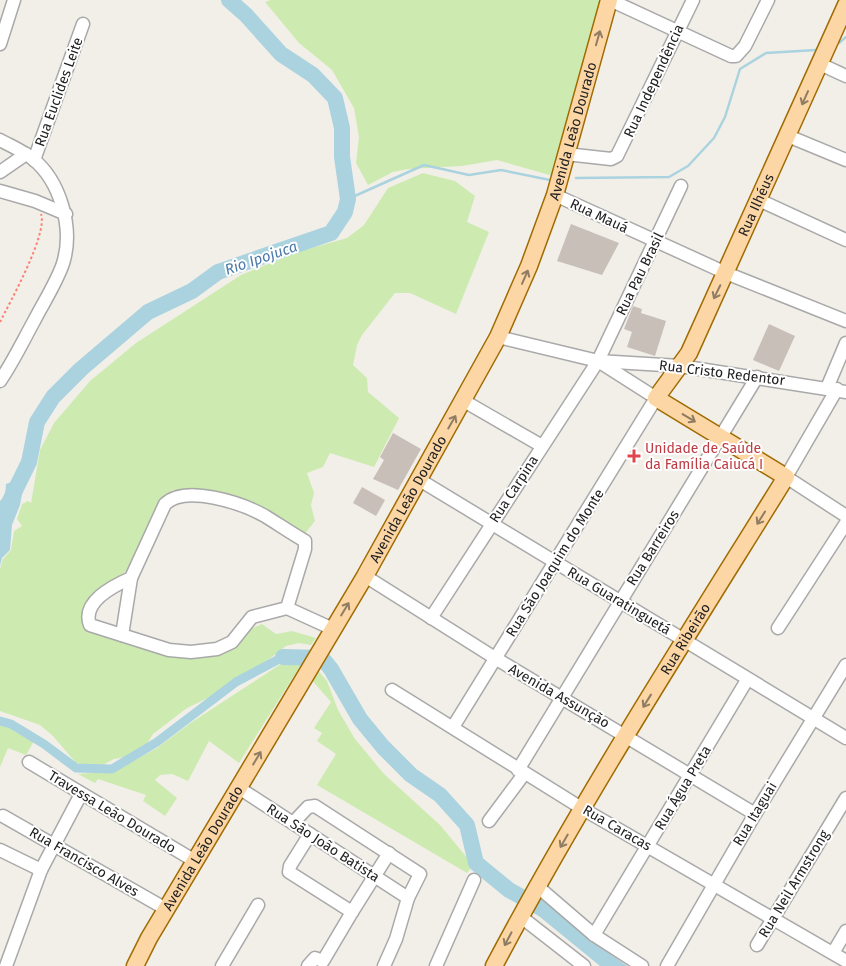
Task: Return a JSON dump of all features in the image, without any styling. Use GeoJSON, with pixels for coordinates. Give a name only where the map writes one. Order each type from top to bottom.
{"type":"FeatureCollection","features":[{"type":"Feature","properties":{"kind":"main road","name":"Avenida Leão Dourado"},"geometry":{"type":"LineString","coordinates":[[135,966],[166,909],[365,576],[498,337],[529,266],[555,195],[609,0]]}},
{"type":"Feature","properties":{"kind":"main road","name":"Rua Ilhéus"},"geometry":{"type":"LineString","coordinates":[[656,398],[688,353],[726,273],[846,5]]}},
{"type":"Feature","properties":{"kind":"main road"},"geometry":{"type":"LineString","coordinates":[[656,398],[786,477]]}},
{"type":"Feature","properties":{"kind":"main road","name":"Rua Ribeirão"},"geometry":{"type":"LineString","coordinates":[[494,966],[521,914],[626,735],[786,477]]}},
{"type":"Feature","properties":{"kind":"street"},"geometry":{"type":"LineString","coordinates":[[0,44],[14,0]]}},
{"type":"Feature","properties":{"kind":"street"},"geometry":{"type":"LineString","coordinates":[[609,0],[678,30],[731,56],[738,55],[745,46],[768,0]]}},
{"type":"Feature","properties":{"kind":"street","name":"Rua Independência"},"geometry":{"type":"LineString","coordinates":[[566,154],[611,159],[617,156],[693,0]]}},
{"type":"Feature","properties":{"kind":"street","name":"Rua Euclides Leite"},"geometry":{"type":"LineString","coordinates":[[30,157],[83,24]]}},
{"type":"Feature","properties":{"kind":"street"},"geometry":{"type":"LineString","coordinates":[[820,64],[846,76]]}},
{"type":"Feature","properties":{"kind":"street"},"geometry":{"type":"LineString","coordinates":[[788,136],[846,160]]}},
{"type":"Feature","properties":{"kind":"street"},"geometry":{"type":"LineString","coordinates":[[0,140],[30,157],[50,179],[66,214],[64,260],[39,312],[0,381]]}},
{"type":"Feature","properties":{"kind":"street"},"geometry":{"type":"LineString","coordinates":[[0,172],[30,157]]}},
{"type":"Feature","properties":{"kind":"street","name":"Rua Pau Brasil"},"geometry":{"type":"LineString","coordinates":[[598,361],[682,186]]}},
{"type":"Feature","properties":{"kind":"street"},"geometry":{"type":"LineString","coordinates":[[0,191],[35,201],[66,214]]}},
{"type":"Feature","properties":{"kind":"street","name":"Rua Mauá"},"geometry":{"type":"LineString","coordinates":[[555,195],[726,273],[846,321]]}},
{"type":"Feature","properties":{"kind":"street"},"geometry":{"type":"LineString","coordinates":[[759,200],[846,240]]}},
{"type":"Feature","properties":{"kind":"street"},"geometry":{"type":"LineString","coordinates":[[498,337],[598,361],[656,398]]}},
{"type":"Feature","properties":{"kind":"street","name":"Rua Ribeirão"},"geometry":{"type":"LineString","coordinates":[[786,477],[837,390],[846,343]]}},
{"type":"Feature","properties":{"kind":"street","name":"Rua Cristo Redentor"},"geometry":{"type":"LineString","coordinates":[[598,361],[680,366],[837,390]]}},
{"type":"Feature","properties":{"kind":"street","name":"Rua Carpina"},"geometry":{"type":"LineString","coordinates":[[431,618],[598,361]]}},
{"type":"Feature","properties":{"kind":"street","name":"Rua Barreiros"},"geometry":{"type":"LineString","coordinates":[[489,821],[521,772],[561,697],[757,377]]}},
{"type":"Feature","properties":{"kind":"street","name":"Rua São Joaquim do Monte"},"geometry":{"type":"LineString","coordinates":[[453,728],[656,398]]}},
{"type":"Feature","properties":{"kind":"street"},"geometry":{"type":"LineString","coordinates":[[464,400],[542,446]]}},
{"type":"Feature","properties":{"kind":"street"},"geometry":{"type":"LineString","coordinates":[[786,477],[846,516]]}},
{"type":"Feature","properties":{"kind":"street","name":"Rua Guaratinguetá"},"geometry":{"type":"LineString","coordinates":[[418,479],[846,738]]}},
{"type":"Feature","properties":{"kind":"street"},"geometry":{"type":"LineString","coordinates":[[122,635],[131,578],[165,504],[172,497],[178,495],[210,496],[264,515],[304,541],[306,549],[287,608]]}},
{"type":"Feature","properties":{"kind":"street"},"geometry":{"type":"LineString","coordinates":[[778,628],[846,523]]}},
{"type":"Feature","properties":{"kind":"street","name":"Avenida Assunção"},"geometry":{"type":"LineString","coordinates":[[365,576],[495,658],[626,735],[754,814]]}},
{"type":"Feature","properties":{"kind":"street"},"geometry":{"type":"LineString","coordinates":[[131,578],[106,592],[88,610],[87,617],[90,625],[169,650],[191,652],[217,649],[232,642],[252,617],[287,608],[333,629]]}},
{"type":"Feature","properties":{"kind":"street","name":"Rua Itaguai"},"geometry":{"type":"LineString","coordinates":[[667,965],[754,814],[846,665]]}},
{"type":"Feature","properties":{"kind":"street","name":"Rua Água Preta"},"geometry":{"type":"LineString","coordinates":[[594,935],[748,680]]}},
{"type":"Feature","properties":{"kind":"street","name":"Rua Caracas"},"geometry":{"type":"LineString","coordinates":[[392,690],[521,772],[774,917],[846,961]]}},
{"type":"Feature","properties":{"kind":"street","name":"Travessa Leão Dourado"},"geometry":{"type":"LineString","coordinates":[[29,762],[195,861]]}},
{"type":"Feature","properties":{"kind":"street","name":"Rua São João Batista"},"geometry":{"type":"LineString","coordinates":[[239,788],[408,898]]}},
{"type":"Feature","properties":{"kind":"street"},"geometry":{"type":"LineString","coordinates":[[6,966],[41,870],[81,794]]}},
{"type":"Feature","properties":{"kind":"street","name":"Rua Neil Armstrong"},"geometry":{"type":"LineString","coordinates":[[757,945],[846,798]]}},
{"type":"Feature","properties":{"kind":"street"},"geometry":{"type":"LineString","coordinates":[[293,823],[312,805],[420,874],[408,898],[396,939],[384,966]]}},
{"type":"Feature","properties":{"kind":"street","name":"Rua Francisco Alves"},"geometry":{"type":"LineString","coordinates":[[2,816],[166,909]]}},
{"type":"Feature","properties":{"kind":"street"},"geometry":{"type":"LineString","coordinates":[[310,834],[290,866],[289,872],[352,912]]}},
{"type":"Feature","properties":{"kind":"street"},"geometry":{"type":"LineString","coordinates":[[0,850],[41,870]]}},
{"type":"Feature","properties":{"kind":"street"},"geometry":{"type":"LineString","coordinates":[[308,966],[315,958],[325,964],[352,912],[389,853]]}},
{"type":"Feature","properties":{"kind":"street"},"geometry":{"type":"LineString","coordinates":[[436,966],[474,880]]}},
{"type":"Feature","properties":{"kind":"street"},"geometry":{"type":"LineString","coordinates":[[536,888],[594,935],[642,966]]}},
{"type":"Feature","properties":{"kind":"street"},"geometry":{"type":"LineString","coordinates":[[222,966],[258,905]]}},
{"type":"Feature","properties":{"kind":"street"},"geometry":{"type":"LineString","coordinates":[[521,914],[584,966]]}},
{"type":"Feature","properties":{"kind":"street"},"geometry":{"type":"LineString","coordinates":[[833,953],[846,932]]}},
{"type":"Feature","properties":{"kind":"path"},"geometry":{"type":"LineString","coordinates":[[0,322],[32,256],[41,230],[42,217],[35,201]]}},
{"type":"Feature","properties":{"kind":"green space"},"geometry":{"type":"Polygon","coordinates":[[[271,0],[600,0],[604,2],[553,176],[497,160],[462,166],[408,169],[393,172],[368,185],[356,163],[359,137],[354,108],[332,70],[299,43],[265,2],[271,0]]]}},
{"type":"Feature","properties":{"kind":"green space"},"geometry":{"type":"Polygon","coordinates":[[[423,173],[455,181],[475,196],[467,222],[489,232],[456,314],[410,293],[395,293],[362,335],[357,345],[353,365],[367,378],[368,392],[399,418],[374,467],[330,453],[323,467],[307,473],[314,493],[311,505],[315,521],[303,536],[208,491],[172,490],[163,500],[130,568],[91,599],[83,612],[83,616],[191,656],[262,624],[276,634],[292,631],[316,638],[311,645],[299,643],[286,646],[255,670],[240,677],[208,698],[187,708],[153,734],[147,744],[125,757],[114,759],[101,766],[88,766],[76,763],[53,736],[40,725],[0,711],[0,569],[3,559],[11,550],[14,531],[22,526],[17,519],[22,504],[28,501],[31,503],[40,450],[54,423],[90,381],[136,343],[241,275],[298,252],[347,238],[364,225],[388,188],[423,173]]]}},
{"type":"Feature","properties":{"kind":"green space"},"geometry":{"type":"Polygon","coordinates":[[[284,662],[302,663],[239,763],[209,741],[188,781],[172,774],[160,775],[155,780],[177,798],[165,816],[143,801],[146,795],[98,779],[95,783],[78,774],[115,771],[157,748],[192,722],[284,662]]]}},
{"type":"Feature","properties":{"kind":"green space"},"geometry":{"type":"Polygon","coordinates":[[[315,667],[327,681],[338,710],[355,739],[384,774],[440,825],[473,865],[467,873],[317,785],[336,754],[317,741],[322,733],[314,728],[331,702],[310,678],[315,667]]]}},
{"type":"Feature","properties":{"kind":"green space"},"geometry":{"type":"Polygon","coordinates":[[[0,724],[10,727],[34,741],[26,755],[8,748],[0,767],[0,724]]]}},
{"type":"Feature","properties":{"kind":"water"},"geometry":{"type":"Polygon","coordinates":[[[14,481],[28,481],[23,489],[20,505],[12,525],[10,550],[2,558],[0,566],[0,501],[5,496],[6,484],[14,481]]]}},
{"type":"Feature","properties":{"kind":"water"},"geometry":{"type":"Polygon","coordinates":[[[537,895],[585,936],[627,966],[600,966],[529,908],[537,895]]]}},
{"type":"Feature","properties":{"kind":"building"},"geometry":{"type":"Polygon","coordinates":[[[571,224],[619,243],[602,275],[557,261],[571,224]]]}},
{"type":"Feature","properties":{"kind":"building"},"geometry":{"type":"Polygon","coordinates":[[[633,306],[642,309],[641,313],[666,321],[655,356],[627,347],[632,332],[624,329],[633,306]]]}},
{"type":"Feature","properties":{"kind":"building"},"geometry":{"type":"Polygon","coordinates":[[[769,324],[795,336],[779,371],[753,360],[769,324]]]}},
{"type":"Feature","properties":{"kind":"building"},"geometry":{"type":"Polygon","coordinates":[[[393,433],[421,449],[398,490],[373,479],[384,460],[380,457],[393,433]]]}},
{"type":"Feature","properties":{"kind":"building"},"geometry":{"type":"Polygon","coordinates":[[[362,487],[385,500],[376,516],[353,503],[362,487]]]}},
{"type":"Feature","properties":{"kind":"waterway","name":"Rio Ipojuca"},"geometry":{"type":"LineString","coordinates":[[0,521],[29,462],[37,422],[53,397],[81,369],[148,312],[192,291],[218,272],[331,233],[345,212],[348,199],[342,157],[342,128],[335,98],[313,75],[281,54],[246,15],[229,0]]}},
{"type":"Feature","properties":{"kind":"waterway"},"geometry":{"type":"LineString","coordinates":[[839,43],[846,37]]}},
{"type":"Feature","properties":{"kind":"waterway"},"geometry":{"type":"LineString","coordinates":[[576,178],[669,177],[688,166],[714,138],[725,117],[740,69],[766,53],[816,50]]}},
{"type":"Feature","properties":{"kind":"waterway"},"geometry":{"type":"LineString","coordinates":[[348,199],[424,165],[469,175],[501,170],[550,180]]}},
{"type":"Feature","properties":{"kind":"waterway"},"geometry":{"type":"LineString","coordinates":[[0,721],[11,724],[44,744],[76,768],[112,769],[157,742],[236,682],[283,657]]}},
{"type":"Feature","properties":{"kind":"waterway"},"geometry":{"type":"LineString","coordinates":[[283,657],[322,658],[331,669],[360,719],[383,747],[411,775],[440,795],[467,825],[476,863],[509,890],[541,908]]}},
{"type":"Feature","properties":{"kind":"place","name":"Unidade de Saúde da Família Caiucá I"},"geometry":{"type":"Point","coordinates":[634,456]}}]}
